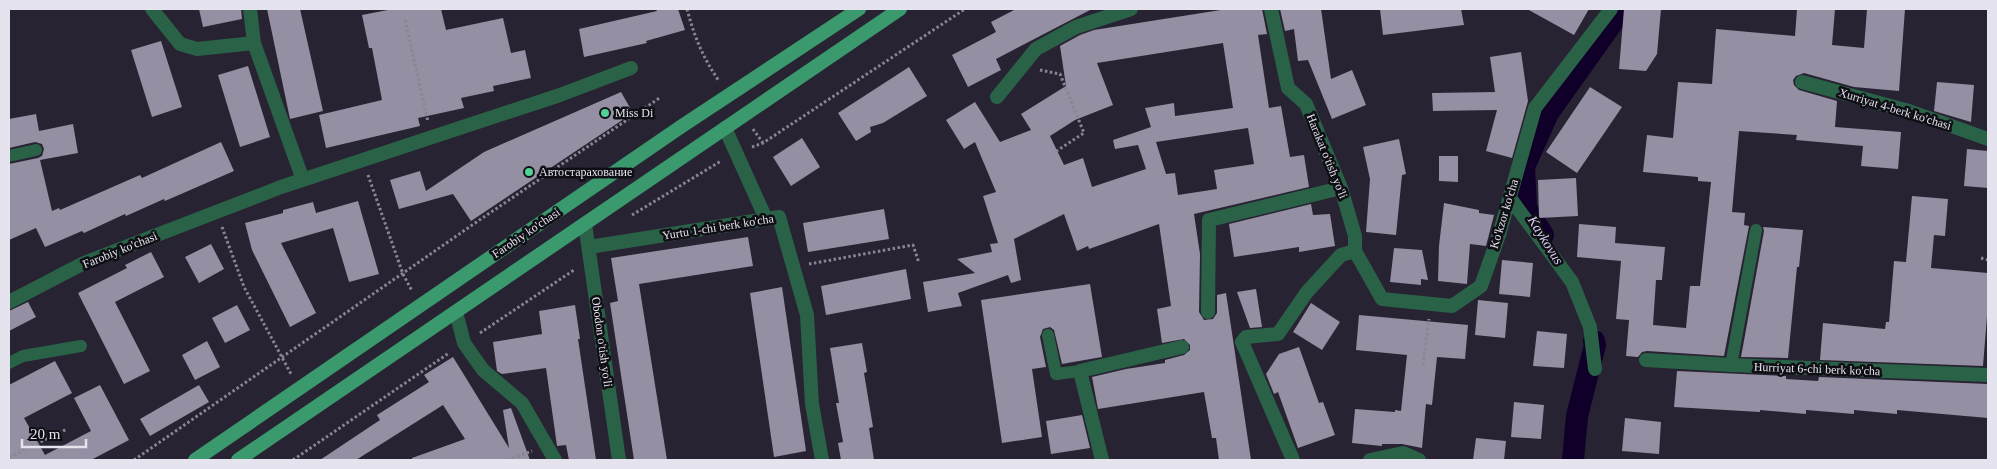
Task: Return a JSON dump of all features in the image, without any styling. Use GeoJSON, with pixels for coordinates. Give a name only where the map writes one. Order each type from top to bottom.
{"type":"FeatureCollection","features":[{"type":"Feature","properties":{"kind":"main road","name":"Farobiy ko'chasi"},"geometry":{"type":"LineString","coordinates":[[195,460],[682,126],[859,9]]}},
{"type":"Feature","properties":{"kind":"main road","name":"Farobiy ko'chasi"},"geometry":{"type":"LineString","coordinates":[[238,460],[900,9]]}},
{"type":"Feature","properties":{"kind":"street"},"geometry":{"type":"LineString","coordinates":[[152,9],[180,44],[197,49],[254,43]]}},
{"type":"Feature","properties":{"kind":"street"},"geometry":{"type":"LineString","coordinates":[[250,9],[254,43],[303,180]]}},
{"type":"Feature","properties":{"kind":"street"},"geometry":{"type":"LineString","coordinates":[[997,97],[1036,49],[1076,27],[1131,9]]}},
{"type":"Feature","properties":{"kind":"street","name":"Harakat o'tish yo'li"},"geometry":{"type":"LineString","coordinates":[[1271,9],[1288,88],[1306,104],[1341,188],[1355,236],[1355,251]]}},
{"type":"Feature","properties":{"kind":"street","name":"Ko'kzor ko'cha"},"geometry":{"type":"LineString","coordinates":[[1355,251],[1382,299],[1452,306],[1481,286],[1510,198],[1536,108],[1610,9]]}},
{"type":"Feature","properties":{"kind":"street","name":"Farobiy ko'chasi"},"geometry":{"type":"LineString","coordinates":[[9,302],[84,263],[281,187],[560,95],[631,68]]}},
{"type":"Feature","properties":{"kind":"street","name":"Xurriyat 4-berk ko'chasi"},"geometry":{"type":"LineString","coordinates":[[1802,82],[1909,111],[1988,139]]}},
{"type":"Feature","properties":{"kind":"street"},"geometry":{"type":"LineString","coordinates":[[725,128],[766,219]]}},
{"type":"Feature","properties":{"kind":"street"},"geometry":{"type":"LineString","coordinates":[[1208,312],[1209,220],[1341,188]]}},
{"type":"Feature","properties":{"kind":"street"},"geometry":{"type":"LineString","coordinates":[[1510,198],[1572,282],[1590,326],[1595,369]]}},
{"type":"Feature","properties":{"kind":"street","name":"Yurtu 1-chi berk ko'cha"},"geometry":{"type":"LineString","coordinates":[[589,247],[779,217],[808,315],[812,404],[822,460]]}},
{"type":"Feature","properties":{"kind":"street","name":"Obodon o'tish yo'li"},"geometry":{"type":"LineString","coordinates":[[585,224],[619,460]]}},
{"type":"Feature","properties":{"kind":"street"},"geometry":{"type":"LineString","coordinates":[[1293,460],[1242,342],[1243,338],[1278,334],[1307,292],[1341,255],[1355,251]]}},
{"type":"Feature","properties":{"kind":"street"},"geometry":{"type":"LineString","coordinates":[[456,312],[464,343],[483,370],[522,403],[555,460]]}},
{"type":"Feature","properties":{"kind":"street"},"geometry":{"type":"LineString","coordinates":[[1102,460],[1080,371],[1182,346]]}},
{"type":"Feature","properties":{"kind":"street","name":"Hurriyat 6-chi berk ko'cha"},"geometry":{"type":"LineString","coordinates":[[1646,360],[1732,366],[1988,375]]}},
{"type":"Feature","properties":{"kind":"street"},"geometry":{"type":"LineString","coordinates":[[1370,460],[1403,452],[1419,460]]}},
{"type":"Feature","properties":{"kind":"lane"},"geometry":{"type":"LineString","coordinates":[[9,156],[36,150]]}},
{"type":"Feature","properties":{"kind":"lane"},"geometry":{"type":"LineString","coordinates":[[1732,366],[1756,230]]}},
{"type":"Feature","properties":{"kind":"lane"},"geometry":{"type":"LineString","coordinates":[[1048,335],[1056,374],[1080,371]]}},
{"type":"Feature","properties":{"kind":"lane"},"geometry":{"type":"LineString","coordinates":[[9,363],[23,356],[81,346]]}},
{"type":"Feature","properties":{"kind":"path"},"geometry":{"type":"LineString","coordinates":[[687,9],[694,35],[708,65],[722,86]]}},
{"type":"Feature","properties":{"kind":"path"},"geometry":{"type":"LineString","coordinates":[[628,218],[737,152],[763,143],[965,9]]}},
{"type":"Feature","properties":{"kind":"path"},"geometry":{"type":"LineString","coordinates":[[406,20],[431,138]]}},
{"type":"Feature","properties":{"kind":"path"},"geometry":{"type":"LineString","coordinates":[[1022,67],[1060,74],[1084,133],[1055,152]]}},
{"type":"Feature","properties":{"kind":"path"},"geometry":{"type":"LineString","coordinates":[[134,460],[660,97]]}},
{"type":"Feature","properties":{"kind":"path"},"geometry":{"type":"LineString","coordinates":[[750,125],[763,143]]}},
{"type":"Feature","properties":{"kind":"path"},"geometry":{"type":"LineString","coordinates":[[363,160],[403,274],[420,306]]}},
{"type":"Feature","properties":{"kind":"path"},"geometry":{"type":"LineString","coordinates":[[216,212],[244,287],[299,389]]}},
{"type":"Feature","properties":{"kind":"path"},"geometry":{"type":"LineString","coordinates":[[794,266],[913,245],[920,263]]}},
{"type":"Feature","properties":{"kind":"path"},"geometry":{"type":"LineString","coordinates":[[1982,258],[1988,260]]}},
{"type":"Feature","properties":{"kind":"path"},"geometry":{"type":"LineString","coordinates":[[293,460],[578,268]]}},
{"type":"Feature","properties":{"kind":"path"},"geometry":{"type":"LineString","coordinates":[[1423,365],[1431,304]]}},
{"type":"Feature","properties":{"kind":"path"},"geometry":{"type":"LineString","coordinates":[[9,457],[67,429]]}},
{"type":"Feature","properties":{"kind":"path"},"geometry":{"type":"LineString","coordinates":[[508,460],[546,446]]}},
{"type":"Feature","properties":{"kind":"building"},"geometry":{"type":"Polygon","coordinates":[[[199,9],[241,9],[242,19],[203,27],[199,9]]]}},
{"type":"Feature","properties":{"kind":"building"},"geometry":{"type":"Polygon","coordinates":[[[267,9],[300,9],[323,111],[290,119],[267,9]]]}},
{"type":"Feature","properties":{"kind":"building"},"geometry":{"type":"Polygon","coordinates":[[[393,9],[441,9],[446,30],[503,18],[511,53],[525,50],[531,78],[493,86],[494,91],[461,98],[464,108],[418,118],[420,126],[326,148],[319,115],[382,100],[372,48],[369,48],[362,15],[393,9]]]}},
{"type":"Feature","properties":{"kind":"building"},"geometry":{"type":"Polygon","coordinates":[[[656,9],[678,9],[685,30],[646,41],[647,43],[584,57],[579,29],[657,11],[656,9]]]}},
{"type":"Feature","properties":{"kind":"building"},"geometry":{"type":"Polygon","coordinates":[[[1016,9],[1092,9],[996,59],[1001,70],[968,87],[952,55],[996,32],[991,22],[1016,9]]]}},
{"type":"Feature","properties":{"kind":"building"},"geometry":{"type":"Polygon","coordinates":[[[1227,9],[1262,9],[1267,34],[1258,35],[1269,108],[1281,106],[1290,157],[1304,155],[1309,187],[1194,214],[1200,254],[1199,312],[1204,320],[1213,319],[1217,313],[1217,295],[1226,293],[1251,460],[1219,460],[1216,438],[1212,438],[1204,392],[1098,409],[1092,377],[1165,363],[1165,360],[1184,355],[1190,350],[1190,345],[1184,339],[1162,343],[1157,309],[1171,306],[1159,224],[1089,249],[1088,246],[1077,251],[1064,214],[1014,239],[1021,280],[1011,283],[1008,275],[958,293],[962,306],[928,312],[923,282],[975,273],[957,259],[992,252],[990,244],[998,243],[983,196],[996,192],[975,142],[964,149],[946,120],[975,102],[1000,142],[1031,130],[1021,114],[1066,86],[1060,46],[1094,30],[1227,9]],[[1223,43],[1097,63],[1113,105],[1075,120],[1050,136],[1064,165],[1083,158],[1092,187],[1146,169],[1138,145],[1115,149],[1113,140],[1151,127],[1145,108],[1174,103],[1175,116],[1233,108],[1223,43]],[[1248,128],[1156,142],[1166,174],[1175,173],[1178,195],[1217,189],[1214,170],[1254,164],[1248,128]]]}},
{"type":"Feature","properties":{"kind":"building"},"geometry":{"type":"Polygon","coordinates":[[[1280,9],[1321,9],[1331,79],[1352,70],[1366,105],[1332,119],[1308,60],[1298,61],[1294,29],[1285,31],[1280,9]]]}},
{"type":"Feature","properties":{"kind":"building"},"geometry":{"type":"Polygon","coordinates":[[[1380,9],[1461,9],[1464,25],[1383,35],[1380,9]]]}},
{"type":"Feature","properties":{"kind":"building"},"geometry":{"type":"Polygon","coordinates":[[[1527,9],[1589,9],[1574,35],[1527,9]]]}},
{"type":"Feature","properties":{"kind":"building"},"geometry":{"type":"Polygon","coordinates":[[[1624,9],[1661,9],[1657,54],[1646,71],[1619,69],[1624,9]]]}},
{"type":"Feature","properties":{"kind":"building"},"geometry":{"type":"Polygon","coordinates":[[[1797,9],[1835,9],[1832,45],[1864,48],[1867,9],[1905,9],[1899,91],[1854,87],[1804,73],[1796,76],[1793,80],[1794,85],[1799,90],[1837,101],[1835,127],[1901,132],[1898,169],[1861,166],[1863,146],[1796,140],[1797,135],[1739,131],[1732,212],[1745,213],[1744,225],[1749,226],[1724,356],[1647,351],[1642,352],[1638,357],[1626,356],[1629,320],[1616,319],[1621,261],[1577,257],[1579,224],[1616,227],[1615,243],[1665,247],[1662,280],[1656,280],[1653,325],[1686,328],[1690,286],[1700,286],[1711,182],[1698,181],[1698,177],[1643,172],[1647,135],[1673,138],[1678,82],[1712,84],[1716,29],[1795,36],[1797,9]]]}},
{"type":"Feature","properties":{"kind":"building"},"geometry":{"type":"Polygon","coordinates":[[[161,41],[182,107],[152,117],[131,50],[161,41]]]}},
{"type":"Feature","properties":{"kind":"building"},"geometry":{"type":"Polygon","coordinates":[[[1521,52],[1528,101],[1512,158],[1486,151],[1497,110],[1433,111],[1432,93],[1495,92],[1490,57],[1521,52]]]}},
{"type":"Feature","properties":{"kind":"building"},"geometry":{"type":"Polygon","coordinates":[[[248,66],[270,137],[240,147],[218,75],[248,66]]]}},
{"type":"Feature","properties":{"kind":"building"},"geometry":{"type":"Polygon","coordinates":[[[909,67],[927,96],[883,123],[870,127],[871,132],[856,141],[838,113],[909,67]]]}},
{"type":"Feature","properties":{"kind":"building"},"geometry":{"type":"Polygon","coordinates":[[[1937,82],[1974,85],[1971,122],[1934,111],[1937,82]]]}},
{"type":"Feature","properties":{"kind":"building"},"geometry":{"type":"Polygon","coordinates":[[[1590,87],[1622,107],[1577,173],[1546,152],[1590,87]]]}},
{"type":"Feature","properties":{"kind":"building"},"geometry":{"type":"Polygon","coordinates":[[[621,92],[633,113],[471,221],[453,194],[399,209],[390,180],[420,171],[426,191],[484,152],[621,92]]]}},
{"type":"Feature","properties":{"kind":"building"},"geometry":{"type":"Polygon","coordinates":[[[36,114],[39,131],[73,124],[78,153],[40,160],[52,211],[59,208],[60,210],[140,175],[142,178],[221,142],[234,171],[165,201],[164,199],[84,233],[82,231],[45,247],[36,228],[9,240],[9,164],[38,158],[42,156],[44,149],[42,144],[35,142],[9,148],[9,119],[36,114]]]}},
{"type":"Feature","properties":{"kind":"building"},"geometry":{"type":"Polygon","coordinates":[[[802,138],[820,167],[791,186],[773,157],[802,138]]]}},
{"type":"Feature","properties":{"kind":"building"},"geometry":{"type":"Polygon","coordinates":[[[1399,139],[1406,174],[1402,175],[1396,235],[1366,232],[1370,179],[1363,147],[1399,139]]]}},
{"type":"Feature","properties":{"kind":"building"},"geometry":{"type":"Polygon","coordinates":[[[1967,149],[1988,151],[1988,188],[1964,186],[1967,149]]]}},
{"type":"Feature","properties":{"kind":"building"},"geometry":{"type":"Polygon","coordinates":[[[1439,156],[1458,156],[1458,182],[1439,181],[1439,156]]]}},
{"type":"Feature","properties":{"kind":"building"},"geometry":{"type":"Polygon","coordinates":[[[1576,178],[1578,216],[1539,218],[1538,180],[1576,178]]]}},
{"type":"Feature","properties":{"kind":"building"},"geometry":{"type":"Polygon","coordinates":[[[1912,196],[1948,199],[1945,236],[1934,235],[1931,268],[1988,273],[1988,304],[1983,366],[1820,360],[1823,323],[1885,329],[1886,322],[1889,322],[1894,261],[1906,262],[1912,196]]]}},
{"type":"Feature","properties":{"kind":"building"},"geometry":{"type":"Polygon","coordinates":[[[358,201],[379,274],[349,282],[333,228],[281,243],[316,313],[290,327],[252,250],[245,223],[283,213],[283,210],[313,202],[316,213],[358,201]]]}},
{"type":"Feature","properties":{"kind":"building"},"geometry":{"type":"Polygon","coordinates":[[[1444,203],[1479,210],[1479,213],[1494,215],[1486,246],[1470,244],[1467,284],[1438,281],[1439,246],[1444,203]]]}},
{"type":"Feature","properties":{"kind":"building"},"geometry":{"type":"Polygon","coordinates":[[[1311,204],[1313,215],[1330,214],[1335,246],[1299,252],[1299,247],[1234,257],[1229,224],[1311,204]]]}},
{"type":"Feature","properties":{"kind":"building"},"geometry":{"type":"Polygon","coordinates":[[[884,209],[889,239],[808,252],[803,223],[884,209]]]}},
{"type":"Feature","properties":{"kind":"building"},"geometry":{"type":"Polygon","coordinates":[[[1763,227],[1803,230],[1799,267],[1797,267],[1788,358],[1741,357],[1764,231],[1763,227]]]}},
{"type":"Feature","properties":{"kind":"building"},"geometry":{"type":"Polygon","coordinates":[[[748,237],[753,266],[639,284],[667,460],[634,460],[610,303],[618,301],[611,258],[748,237]]]}},
{"type":"Feature","properties":{"kind":"building"},"geometry":{"type":"Polygon","coordinates":[[[211,244],[224,269],[199,283],[185,257],[211,244]]]}},
{"type":"Feature","properties":{"kind":"building"},"geometry":{"type":"Polygon","coordinates":[[[1394,248],[1422,250],[1428,280],[1421,279],[1421,285],[1390,282],[1394,248]]]}},
{"type":"Feature","properties":{"kind":"building"},"geometry":{"type":"Polygon","coordinates":[[[151,252],[164,277],[115,302],[150,371],[124,384],[78,293],[127,268],[125,265],[151,252]]]}},
{"type":"Feature","properties":{"kind":"building"},"geometry":{"type":"Polygon","coordinates":[[[1502,260],[1533,263],[1530,297],[1499,294],[1502,260]]]}},
{"type":"Feature","properties":{"kind":"building"},"geometry":{"type":"Polygon","coordinates":[[[906,269],[911,299],[826,315],[821,286],[906,269]]]}},
{"type":"Feature","properties":{"kind":"building"},"geometry":{"type":"Polygon","coordinates":[[[1090,284],[1102,357],[1062,364],[1054,330],[1050,327],[1043,329],[1040,337],[1046,367],[1032,369],[1042,437],[1002,443],[981,300],[1090,284]]]}},
{"type":"Feature","properties":{"kind":"building"},"geometry":{"type":"Polygon","coordinates":[[[782,287],[806,451],[774,457],[750,293],[782,287]]]}},
{"type":"Feature","properties":{"kind":"building"},"geometry":{"type":"Polygon","coordinates":[[[1256,289],[1262,327],[1250,328],[1237,292],[1256,289]]]}},
{"type":"Feature","properties":{"kind":"building"},"geometry":{"type":"Polygon","coordinates":[[[1478,300],[1508,303],[1505,338],[1475,335],[1478,300]]]}},
{"type":"Feature","properties":{"kind":"building"},"geometry":{"type":"Polygon","coordinates":[[[28,302],[36,317],[9,331],[9,311],[28,302]]]}},
{"type":"Feature","properties":{"kind":"building"},"geometry":{"type":"Polygon","coordinates":[[[1311,303],[1340,322],[1322,350],[1293,332],[1311,303]]]}},
{"type":"Feature","properties":{"kind":"building"},"geometry":{"type":"Polygon","coordinates":[[[237,305],[250,330],[225,343],[212,318],[237,305]]]}},
{"type":"Feature","properties":{"kind":"building"},"geometry":{"type":"Polygon","coordinates":[[[575,305],[580,339],[578,339],[596,460],[569,460],[566,445],[557,446],[546,368],[502,374],[497,371],[493,342],[542,334],[539,311],[575,305]]]}},
{"type":"Feature","properties":{"kind":"building"},"geometry":{"type":"Polygon","coordinates":[[[1359,315],[1468,325],[1465,359],[1437,357],[1432,405],[1426,404],[1422,448],[1402,444],[1382,444],[1382,446],[1352,443],[1355,409],[1401,411],[1407,355],[1356,350],[1359,315]]]}},
{"type":"Feature","properties":{"kind":"building"},"geometry":{"type":"Polygon","coordinates":[[[1537,331],[1567,334],[1564,368],[1533,366],[1537,331]]]}},
{"type":"Feature","properties":{"kind":"building"},"geometry":{"type":"Polygon","coordinates":[[[207,341],[220,367],[195,380],[182,355],[207,341]]]}},
{"type":"Feature","properties":{"kind":"building"},"geometry":{"type":"Polygon","coordinates":[[[862,343],[867,372],[864,373],[873,427],[869,428],[874,460],[841,460],[838,443],[843,442],[836,403],[839,403],[830,348],[862,343]]]}},
{"type":"Feature","properties":{"kind":"building"},"geometry":{"type":"Polygon","coordinates":[[[1299,347],[1319,403],[1323,402],[1335,435],[1298,448],[1278,392],[1274,394],[1266,374],[1279,354],[1299,347]]]}},
{"type":"Feature","properties":{"kind":"building"},"geometry":{"type":"Polygon","coordinates":[[[453,357],[509,448],[503,410],[511,408],[530,460],[412,460],[412,458],[465,439],[443,405],[356,460],[320,460],[380,420],[377,415],[429,382],[424,375],[453,357]]]}},
{"type":"Feature","properties":{"kind":"building"},"geometry":{"type":"Polygon","coordinates":[[[55,361],[72,393],[24,418],[45,455],[91,431],[74,398],[100,385],[129,440],[91,460],[9,460],[9,385],[55,361]]]}},
{"type":"Feature","properties":{"kind":"building"},"geometry":{"type":"Polygon","coordinates":[[[1677,371],[1786,376],[1786,379],[1818,381],[1819,377],[1988,384],[1988,418],[1897,410],[1897,414],[1854,410],[1854,414],[1806,410],[1806,414],[1760,410],[1760,412],[1674,407],[1677,371]]]}},
{"type":"Feature","properties":{"kind":"building"},"geometry":{"type":"Polygon","coordinates":[[[199,385],[209,402],[150,436],[140,419],[199,385]]]}},
{"type":"Feature","properties":{"kind":"building"},"geometry":{"type":"Polygon","coordinates":[[[1514,402],[1544,405],[1541,439],[1511,437],[1514,402]]]}},
{"type":"Feature","properties":{"kind":"building"},"geometry":{"type":"Polygon","coordinates":[[[1082,415],[1090,448],[1051,454],[1046,421],[1082,415]]]}},
{"type":"Feature","properties":{"kind":"building"},"geometry":{"type":"Polygon","coordinates":[[[1625,418],[1661,422],[1659,454],[1622,451],[1625,418]]]}},
{"type":"Feature","properties":{"kind":"building"},"geometry":{"type":"Polygon","coordinates":[[[1476,438],[1506,441],[1504,460],[1473,460],[1476,438]]]}},
{"type":"Feature","properties":{"kind":"waterway","name":"Kaykovus"},"geometry":{"type":"LineString","coordinates":[[1543,235],[1526,208],[1524,167],[1548,113],[1622,9]]}},
{"type":"Feature","properties":{"kind":"waterway","name":"Kaykovus"},"geometry":{"type":"LineString","coordinates":[[1573,460],[1577,416],[1595,345],[1594,341]]}},
{"type":"Feature","properties":{"kind":"place","name":"Miss Di"},"geometry":{"type":"Point","coordinates":[605,113]}},
{"type":"Feature","properties":{"kind":"place","name":"Автостарахование"},"geometry":{"type":"Point","coordinates":[529,172]}}]}
